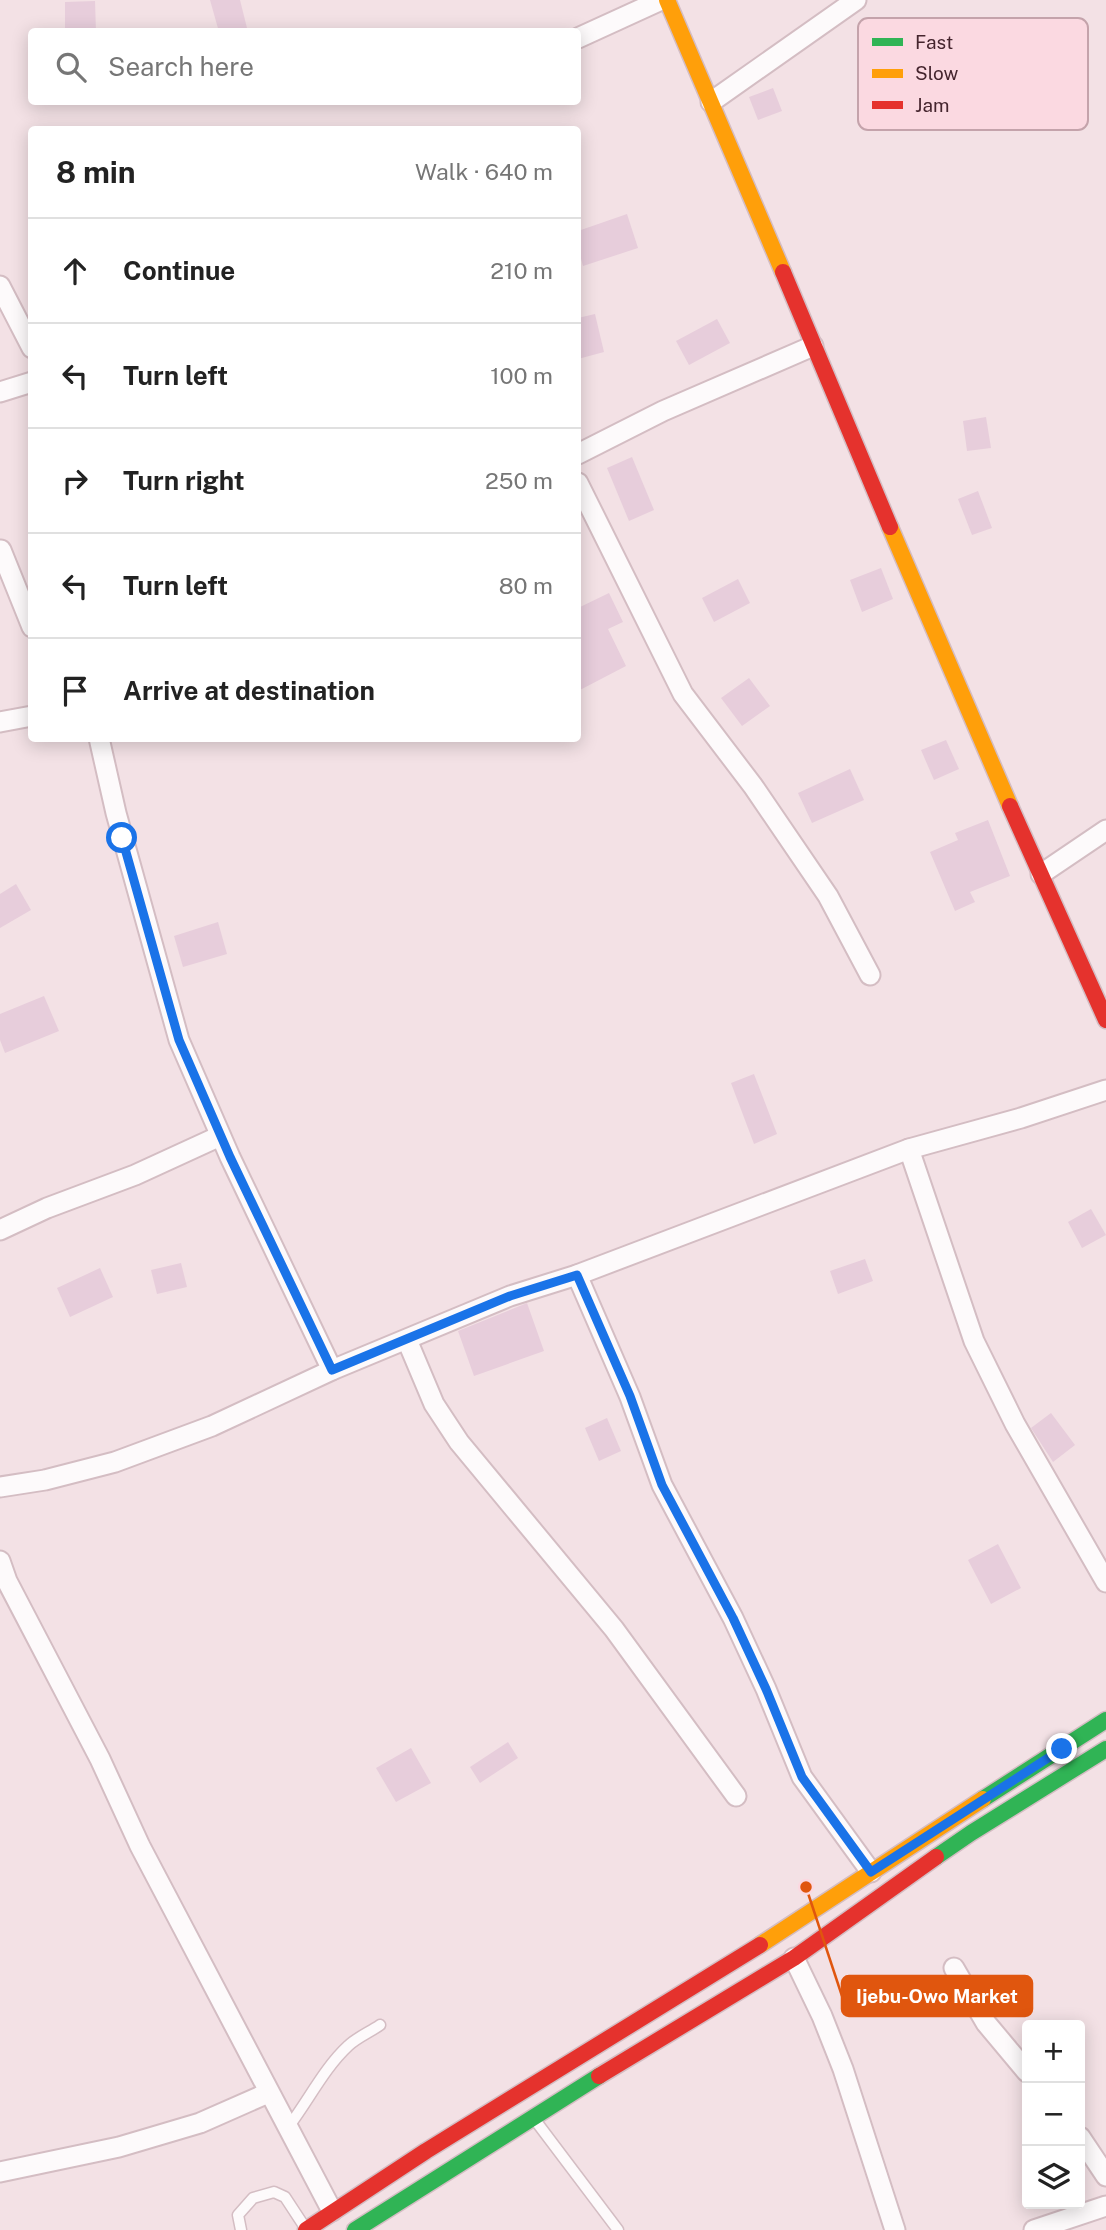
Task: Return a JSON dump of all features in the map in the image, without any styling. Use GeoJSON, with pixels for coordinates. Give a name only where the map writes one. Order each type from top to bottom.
{"type":"FeatureCollection","features":[{"type":"Feature","properties":{"kind":"main road"},"geometry":{"type":"LineString","coordinates":[[667,0],[970,715],[1106,1020]]}},
{"type":"Feature","properties":{"kind":"main road"},"geometry":{"type":"LineString","coordinates":[[306,2230],[332,2211],[796,1923],[1106,1720]]}},
{"type":"Feature","properties":{"kind":"main road"},"geometry":{"type":"LineString","coordinates":[[355,2230],[532,2117],[794,1958],[971,1833],[1106,1749]]}},
{"type":"Feature","properties":{"kind":"street"},"geometry":{"type":"LineString","coordinates":[[581,37],[660,0]]}},
{"type":"Feature","properties":{"kind":"street"},"geometry":{"type":"LineString","coordinates":[[711,102],[856,0]]}},
{"type":"Feature","properties":{"kind":"street"},"geometry":{"type":"LineString","coordinates":[[0,286],[28,340]]}},
{"type":"Feature","properties":{"kind":"street"},"geometry":{"type":"LineString","coordinates":[[581,452],[663,411],[813,346]]}},
{"type":"Feature","properties":{"kind":"street"},"geometry":{"type":"LineString","coordinates":[[0,392],[28,383]]}},
{"type":"Feature","properties":{"kind":"street"},"geometry":{"type":"LineString","coordinates":[[581,489],[683,694],[752,786],[828,896],[870,975]]}},
{"type":"Feature","properties":{"kind":"street"},"geometry":{"type":"LineString","coordinates":[[1,550],[28,617]]}},
{"type":"Feature","properties":{"kind":"street"},"geometry":{"type":"LineString","coordinates":[[0,722],[28,717]]}},
{"type":"Feature","properties":{"kind":"street"},"geometry":{"type":"LineString","coordinates":[[100,742],[116,813],[179,1040],[220,1136],[332,1370]]}},
{"type":"Feature","properties":{"kind":"street"},"geometry":{"type":"LineString","coordinates":[[1041,874],[1106,830]]}},
{"type":"Feature","properties":{"kind":"street"},"geometry":{"type":"LineString","coordinates":[[0,1487],[46,1480],[115,1462],[212,1426],[332,1370],[510,1296],[577,1275],[909,1149],[1021,1118],[1106,1090]]}},
{"type":"Feature","properties":{"kind":"street"},"geometry":{"type":"LineString","coordinates":[[0,1230],[47,1208],[135,1175],[220,1136]]}},
{"type":"Feature","properties":{"kind":"street"},"geometry":{"type":"LineString","coordinates":[[909,1149],[974,1341],[1015,1424],[1106,1583]]}},
{"type":"Feature","properties":{"kind":"street"},"geometry":{"type":"LineString","coordinates":[[577,1275],[630,1396],[662,1485],[733,1618],[802,1777],[871,1872]]}},
{"type":"Feature","properties":{"kind":"street"},"geometry":{"type":"LineString","coordinates":[[407,1340],[434,1404],[459,1442],[614,1629],[736,1796]]}},
{"type":"Feature","properties":{"kind":"street"},"geometry":{"type":"LineString","coordinates":[[0,1560],[7,1581],[100,1759],[140,1846],[332,2211]]}},
{"type":"Feature","properties":{"kind":"street"},"geometry":{"type":"LineString","coordinates":[[794,1958],[822,2016],[843,2069],[895,2230]]}},
{"type":"Feature","properties":{"kind":"street"},"geometry":{"type":"LineString","coordinates":[[954,1968],[986,2023],[1022,2067]]}},
{"type":"Feature","properties":{"kind":"street"},"geometry":{"type":"LineString","coordinates":[[0,2172],[119,2147],[200,2123],[268,2092]]}},
{"type":"Feature","properties":{"kind":"street"},"geometry":{"type":"LineString","coordinates":[[1085,2144],[1106,2176]]}},
{"type":"Feature","properties":{"kind":"street"},"geometry":{"type":"LineString","coordinates":[[1034,2230],[1106,2206]]}},
{"type":"Feature","properties":{"kind":"lane"},"geometry":{"type":"LineString","coordinates":[[289,2126],[349,2045],[380,2025]]}},
{"type":"Feature","properties":{"kind":"lane"},"geometry":{"type":"LineString","coordinates":[[532,2117],[618,2230]]}},
{"type":"Feature","properties":{"kind":"lane"},"geometry":{"type":"LineString","coordinates":[[242,2230],[238,2215],[253,2197],[274,2192],[285,2197],[306,2230]]}},
{"type":"Feature","properties":{"kind":"building"},"geometry":{"type":"Polygon","coordinates":[[[210,0],[240,0],[247,28],[218,28],[210,0]]]}},
{"type":"Feature","properties":{"kind":"building"},"geometry":{"type":"Polygon","coordinates":[[[95,1],[96,28],[65,28],[65,2],[95,1]]]}},
{"type":"Feature","properties":{"kind":"building"},"geometry":{"type":"Polygon","coordinates":[[[773,88],[782,111],[758,120],[749,97],[773,88]]]}},
{"type":"Feature","properties":{"kind":"building"},"geometry":{"type":"Polygon","coordinates":[[[627,214],[638,248],[583,266],[581,230],[627,214]]]}},
{"type":"Feature","properties":{"kind":"building"},"geometry":{"type":"Polygon","coordinates":[[[595,314],[604,352],[581,358],[581,317],[595,314]]]}},
{"type":"Feature","properties":{"kind":"building"},"geometry":{"type":"Polygon","coordinates":[[[717,319],[730,343],[689,365],[676,341],[717,319]]]}},
{"type":"Feature","properties":{"kind":"building"},"geometry":{"type":"Polygon","coordinates":[[[986,417],[991,448],[967,451],[963,421],[986,417]]]}},
{"type":"Feature","properties":{"kind":"building"},"geometry":{"type":"Polygon","coordinates":[[[632,457],[654,510],[629,521],[607,468],[632,457]]]}},
{"type":"Feature","properties":{"kind":"building"},"geometry":{"type":"Polygon","coordinates":[[[978,491],[992,528],[972,535],[958,499],[978,491]]]}},
{"type":"Feature","properties":{"kind":"building"},"geometry":{"type":"Polygon","coordinates":[[[881,568],[893,599],[862,612],[850,580],[881,568]]]}},
{"type":"Feature","properties":{"kind":"building"},"geometry":{"type":"Polygon","coordinates":[[[738,579],[750,603],[714,622],[702,598],[738,579]]]}},
{"type":"Feature","properties":{"kind":"building"},"geometry":{"type":"Polygon","coordinates":[[[609,593],[623,622],[608,629],[626,666],[581,689],[581,607],[609,593]]]}},
{"type":"Feature","properties":{"kind":"building"},"geometry":{"type":"Polygon","coordinates":[[[749,678],[770,706],[742,726],[721,698],[749,678]]]}},
{"type":"Feature","properties":{"kind":"building"},"geometry":{"type":"Polygon","coordinates":[[[946,740],[959,769],[934,780],[921,750],[946,740]]]}},
{"type":"Feature","properties":{"kind":"building"},"geometry":{"type":"Polygon","coordinates":[[[850,769],[864,800],[812,823],[798,793],[850,769]]]}},
{"type":"Feature","properties":{"kind":"building"},"geometry":{"type":"Polygon","coordinates":[[[988,820],[1010,876],[970,892],[975,902],[955,911],[930,852],[958,840],[955,833],[988,820]]]}},
{"type":"Feature","properties":{"kind":"building"},"geometry":{"type":"Polygon","coordinates":[[[16,884],[31,910],[0,928],[0,894],[16,884]]]}},
{"type":"Feature","properties":{"kind":"building"},"geometry":{"type":"Polygon","coordinates":[[[218,922],[227,954],[183,967],[174,936],[218,922]]]}},
{"type":"Feature","properties":{"kind":"building"},"geometry":{"type":"Polygon","coordinates":[[[44,996],[59,1031],[5,1053],[0,1040],[0,1014],[44,996]]]}},
{"type":"Feature","properties":{"kind":"building"},"geometry":{"type":"Polygon","coordinates":[[[754,1074],[777,1134],[754,1144],[731,1083],[754,1074]]]}},
{"type":"Feature","properties":{"kind":"building"},"geometry":{"type":"Polygon","coordinates":[[[1091,1209],[1106,1235],[1082,1248],[1068,1222],[1091,1209]]]}},
{"type":"Feature","properties":{"kind":"building"},"geometry":{"type":"Polygon","coordinates":[[[865,1259],[873,1281],[838,1294],[830,1271],[865,1259]]]}},
{"type":"Feature","properties":{"kind":"building"},"geometry":{"type":"Polygon","coordinates":[[[181,1263],[187,1287],[157,1294],[151,1270],[181,1263]]]}},
{"type":"Feature","properties":{"kind":"building"},"geometry":{"type":"Polygon","coordinates":[[[100,1268],[113,1297],[70,1317],[57,1288],[100,1268]]]}},
{"type":"Feature","properties":{"kind":"building"},"geometry":{"type":"Polygon","coordinates":[[[527,1303],[544,1351],[474,1376],[458,1331],[527,1303]]]}},
{"type":"Feature","properties":{"kind":"building"},"geometry":{"type":"Polygon","coordinates":[[[1051,1413],[1075,1445],[1053,1462],[1031,1428],[1051,1413]]]}},
{"type":"Feature","properties":{"kind":"building"},"geometry":{"type":"Polygon","coordinates":[[[607,1418],[621,1451],[599,1461],[585,1428],[607,1418]]]}},
{"type":"Feature","properties":{"kind":"building"},"geometry":{"type":"Polygon","coordinates":[[[998,1544],[1021,1588],[991,1604],[968,1560],[998,1544]]]}},
{"type":"Feature","properties":{"kind":"building"},"geometry":{"type":"Polygon","coordinates":[[[508,1742],[518,1758],[480,1783],[470,1767],[508,1742]]]}},
{"type":"Feature","properties":{"kind":"building"},"geometry":{"type":"Polygon","coordinates":[[[411,1748],[431,1783],[396,1802],[376,1768],[411,1748]]]}},
{"type":"Feature","properties":{"kind":"traffic: fast"},"geometry":{"type":"LineString","coordinates":[[983,1799],[1106,1720]]}},
{"type":"Feature","properties":{"kind":"traffic: fast"},"geometry":{"type":"LineString","coordinates":[[936,1857],[1106,1749]]}},
{"type":"Feature","properties":{"kind":"traffic: fast"},"geometry":{"type":"LineString","coordinates":[[355,2230],[599,2076]]}},
{"type":"Feature","properties":{"kind":"traffic: slow"},"geometry":{"type":"LineString","coordinates":[[667,0],[783,272]]}},
{"type":"Feature","properties":{"kind":"traffic: slow"},"geometry":{"type":"LineString","coordinates":[[890,527],[1010,806]]}},
{"type":"Feature","properties":{"kind":"traffic: slow"},"geometry":{"type":"LineString","coordinates":[[760,1945],[983,1799]]}},
{"type":"Feature","properties":{"kind":"traffic: jam"},"geometry":{"type":"LineString","coordinates":[[783,272],[890,527]]}},
{"type":"Feature","properties":{"kind":"traffic: jam"},"geometry":{"type":"LineString","coordinates":[[1010,806],[1106,1020]]}},
{"type":"Feature","properties":{"kind":"traffic: jam"},"geometry":{"type":"LineString","coordinates":[[599,2076],[794,1958],[936,1857]]}},
{"type":"Feature","properties":{"kind":"traffic: jam"},"geometry":{"type":"LineString","coordinates":[[306,2230],[426,2151],[760,1945]]}},
{"type":"Feature","properties":{"kind":"place","name":"Ijebu-Owo Market"},"geometry":{"type":"Point","coordinates":[806,1887]}},
{"type":"Feature","properties":{"kind":"route"},"geometry":{"type":"LineString","coordinates":[[122,838],[179,1040],[230,1157],[332,1370],[510,1296],[577,1275],[630,1396],[662,1485],[733,1618],[802,1777],[871,1872],[1062,1749]]}}]}
